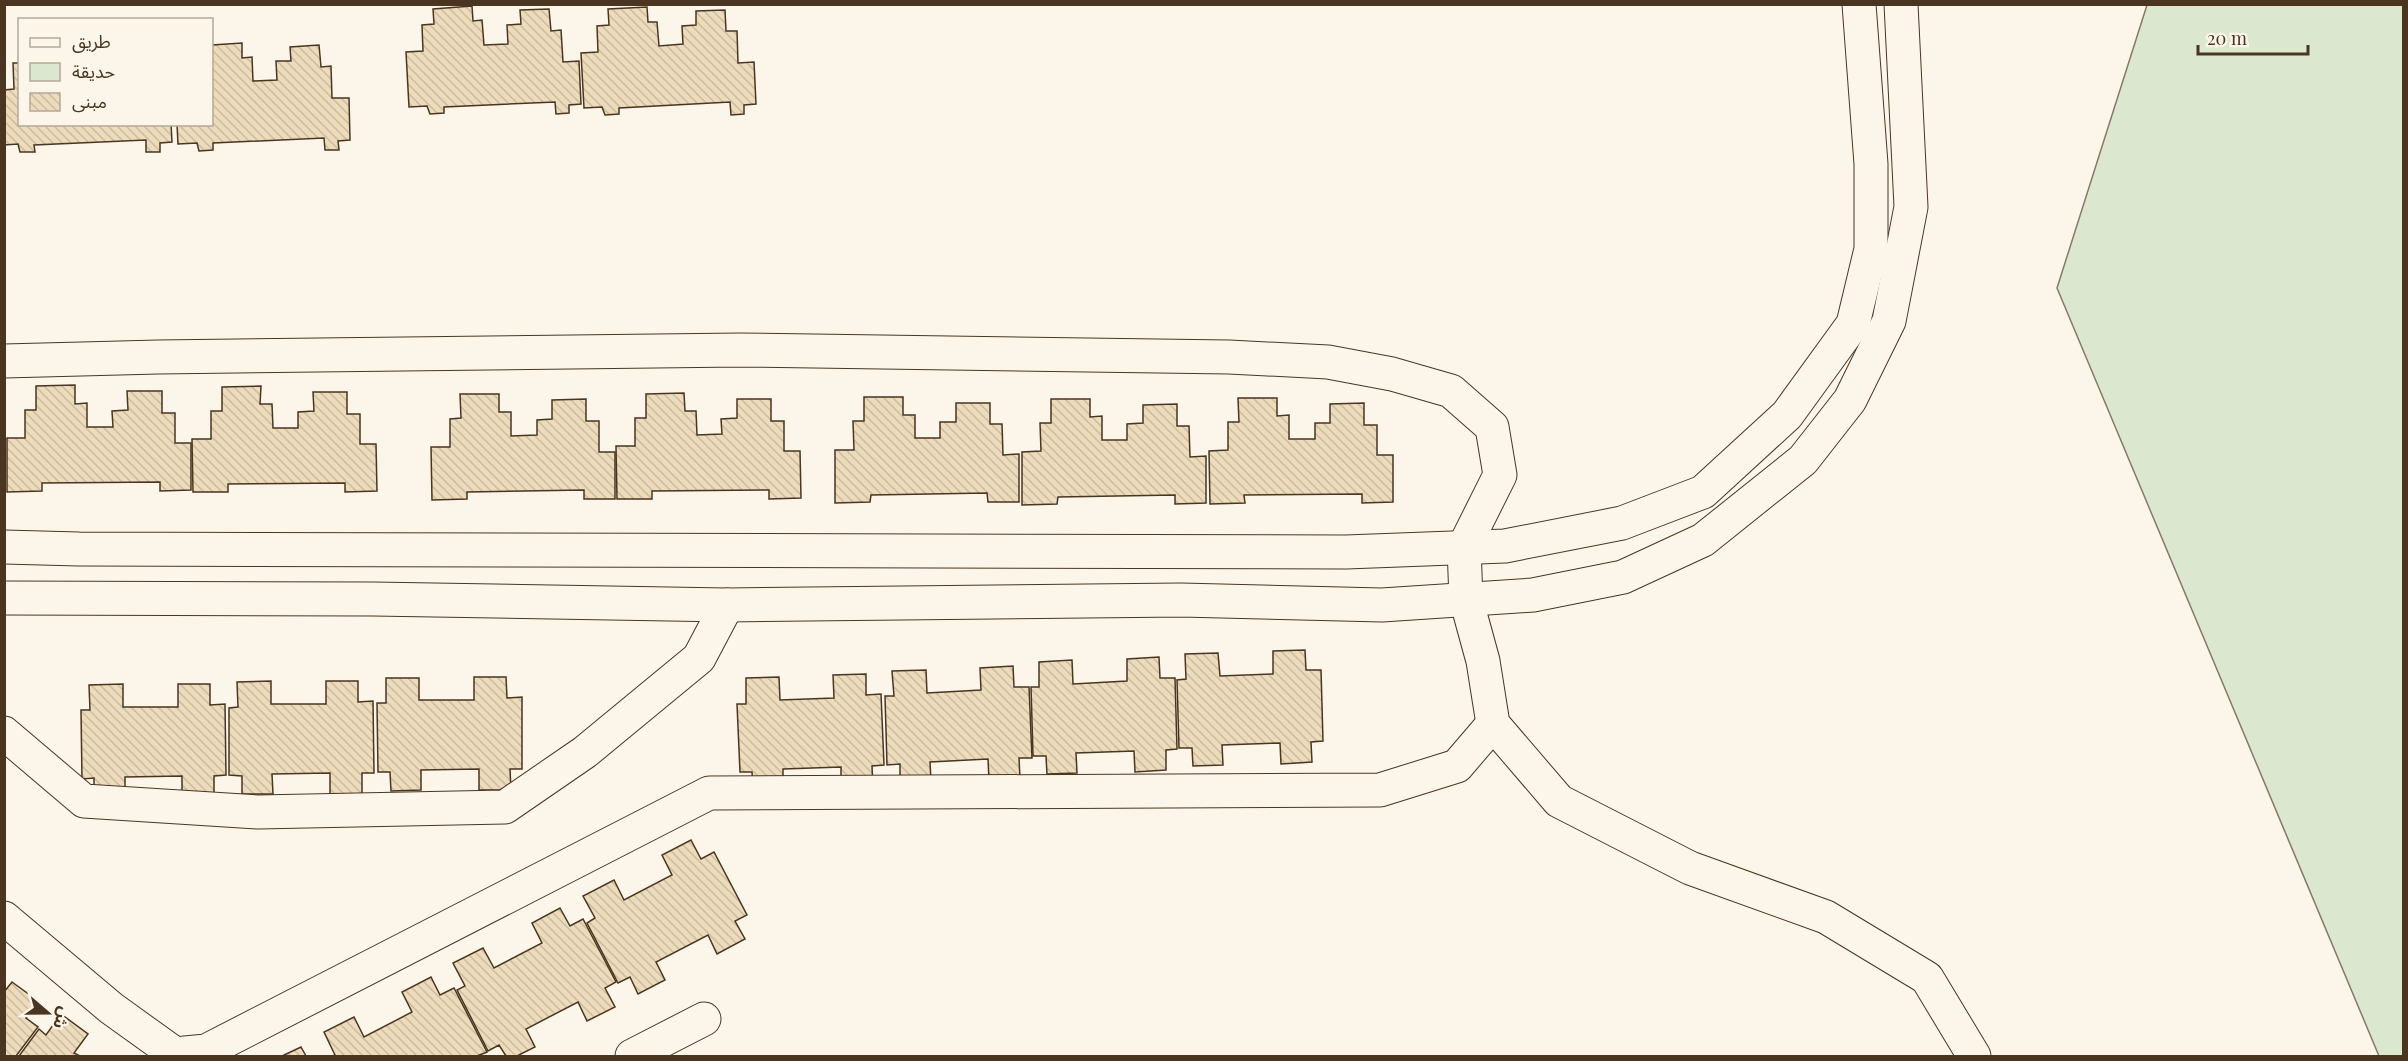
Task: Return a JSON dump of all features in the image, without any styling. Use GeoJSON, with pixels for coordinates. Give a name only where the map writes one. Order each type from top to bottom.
{"type":"FeatureCollection","features":[{"type":"Feature","properties":{"kind":"street"},"geometry":{"type":"LineString","coordinates":[[4,547],[1334,552],[1505,546],[1622,523],[1703,492],[1787,415],[1853,324],[1871,249],[1871,164],[1859,4]]}},
{"type":"Feature","properties":{"kind":"street"},"geometry":{"type":"LineString","coordinates":[[4,598],[373,599],[727,605],[1181,600],[1382,605],[1533,595],[1623,577],[1703,540],[1803,460],[1850,400],[1889,321],[1911,207],[1901,4]]}},
{"type":"Feature","properties":{"kind":"street"},"geometry":{"type":"LineString","coordinates":[[4,361],[740,350],[1229,357],[1328,362],[1392,374],[1451,391],[1492,427],[1500,475],[1464,547],[1466,599],[1483,661],[1493,724],[1559,801],[1690,868],[1826,917],[1927,978],[1974,1056]]}},
{"type":"Feature","properties":{"kind":"street"},"geometry":{"type":"LineString","coordinates":[[4,733],[84,801],[258,812],[505,807],[585,752],[699,658],[727,605]]}},
{"type":"Feature","properties":{"kind":"street"},"geometry":{"type":"LineString","coordinates":[[4,918],[111,1008],[175,1054],[206,1051],[710,793],[1380,790],[1457,766],[1493,724]]}},
{"type":"Feature","properties":{"kind":"street"},"geometry":{"type":"LineString","coordinates":[[632,1056],[704,1019]]}},
{"type":"Feature","properties":{"kind":"green space"},"geometry":{"type":"Polygon","coordinates":[[[2147,5],[2403,5],[2403,1056],[2379,1056],[2057,288],[2147,5]]]}},
{"type":"Feature","properties":{"kind":"building"},"geometry":{"type":"Polygon","coordinates":[[[472,6],[473,21],[482,20],[484,45],[508,44],[507,25],[521,24],[520,10],[549,9],[551,31],[561,30],[563,62],[579,61],[581,104],[569,105],[569,113],[556,114],[555,102],[444,107],[444,113],[430,114],[427,106],[409,107],[406,52],[423,51],[422,25],[434,24],[433,9],[472,6]]]}},
{"type":"Feature","properties":{"kind":"building"},"geometry":{"type":"Polygon","coordinates":[[[647,7],[648,22],[657,22],[659,46],[683,44],[682,26],[696,25],[696,11],[725,10],[726,31],[737,31],[738,63],[754,62],[756,104],[744,105],[744,114],[731,115],[730,102],[619,108],[619,114],[605,115],[602,107],[584,108],[581,53],[598,52],[597,26],[609,25],[608,9],[647,7]]]}},
{"type":"Feature","properties":{"kind":"building"},"geometry":{"type":"Polygon","coordinates":[[[242,43],[242,58],[252,57],[253,81],[277,80],[276,61],[291,61],[290,47],[319,45],[321,67],[331,66],[332,98],[349,98],[350,140],[338,141],[339,150],[325,150],[324,138],[213,143],[213,150],[199,151],[197,143],[178,144],[177,126],[213,126],[213,45],[242,43]]]}},
{"type":"Feature","properties":{"kind":"building"},"geometry":{"type":"Polygon","coordinates":[[[13,63],[18,63],[18,126],[171,126],[172,142],[160,143],[160,152],[146,152],[146,140],[34,145],[35,152],[20,152],[18,144],[4,145],[4,90],[14,89],[13,63]]]}},
{"type":"Feature","properties":{"kind":"building"},"geometry":{"type":"Polygon","coordinates":[[[75,385],[75,404],[87,403],[87,427],[113,427],[112,411],[128,410],[127,391],[162,391],[162,413],[175,413],[175,443],[191,443],[191,490],[160,491],[160,482],[42,483],[42,491],[7,492],[7,438],[25,438],[25,410],[36,410],[36,386],[75,385]]]}},
{"type":"Feature","properties":{"kind":"building"},"geometry":{"type":"Polygon","coordinates":[[[261,386],[260,404],[272,404],[273,428],[298,428],[298,412],[314,411],[313,392],[347,392],[347,414],[360,414],[360,444],[376,444],[377,491],[345,492],[345,483],[228,484],[228,492],[193,492],[192,439],[211,439],[211,411],[222,411],[222,387],[261,386]]]}},
{"type":"Feature","properties":{"kind":"building"},"geometry":{"type":"Polygon","coordinates":[[[684,393],[685,411],[696,411],[697,435],[722,434],[721,419],[737,418],[737,399],[771,399],[771,421],[784,421],[784,451],[800,451],[801,498],[769,499],[769,490],[652,491],[652,499],[617,499],[616,446],[635,446],[635,418],[646,418],[646,394],[684,393]]]}},
{"type":"Feature","properties":{"kind":"building"},"geometry":{"type":"Polygon","coordinates":[[[460,394],[499,394],[499,412],[511,412],[511,436],[537,435],[537,420],[552,419],[552,400],[586,399],[586,421],[599,421],[599,452],[615,452],[615,499],[584,499],[584,490],[467,492],[467,499],[432,500],[431,447],[450,447],[450,419],[461,418],[460,394]]]}},
{"type":"Feature","properties":{"kind":"building"},"geometry":{"type":"Polygon","coordinates":[[[864,397],[903,397],[903,415],[915,415],[915,438],[940,438],[940,422],[956,422],[956,403],[990,403],[990,424],[1002,424],[1003,455],[1019,454],[1019,502],[988,502],[987,493],[871,495],[870,502],[835,503],[835,450],[854,450],[853,421],[864,421],[864,397]]]}},
{"type":"Feature","properties":{"kind":"building"},"geometry":{"type":"Polygon","coordinates":[[[1238,398],[1277,398],[1277,416],[1289,415],[1289,439],[1315,439],[1315,423],[1330,423],[1330,404],[1364,403],[1364,425],[1377,425],[1377,455],[1393,455],[1393,502],[1362,503],[1362,494],[1244,495],[1245,503],[1210,504],[1209,451],[1228,450],[1228,422],[1239,422],[1238,398]]]}},
{"type":"Feature","properties":{"kind":"building"},"geometry":{"type":"Polygon","coordinates":[[[1051,399],[1090,399],[1090,417],[1102,416],[1102,440],[1127,440],[1127,424],[1143,423],[1143,405],[1177,404],[1177,426],[1189,426],[1190,457],[1206,456],[1206,503],[1175,504],[1175,495],[1058,497],[1057,504],[1022,505],[1022,452],[1041,451],[1040,423],[1051,423],[1051,399]]]}},
{"type":"Feature","properties":{"kind":"building"},"geometry":{"type":"Polygon","coordinates":[[[1305,650],[1306,670],[1321,670],[1323,741],[1311,742],[1312,762],[1281,764],[1280,743],[1222,745],[1223,765],[1193,766],[1192,748],[1179,748],[1177,680],[1186,679],[1185,654],[1218,653],[1220,676],[1273,674],[1273,651],[1305,650]]]}},
{"type":"Feature","properties":{"kind":"building"},"geometry":{"type":"Polygon","coordinates":[[[1159,657],[1160,678],[1175,678],[1177,749],[1166,750],[1166,770],[1135,772],[1134,751],[1076,753],[1077,773],[1047,774],[1046,756],[1033,756],[1031,687],[1039,687],[1039,662],[1072,660],[1073,684],[1127,681],[1127,659],[1159,657]]]}},
{"type":"Feature","properties":{"kind":"building"},"geometry":{"type":"Polygon","coordinates":[[[1013,666],[1014,687],[1029,687],[1032,758],[1019,758],[1020,779],[989,780],[988,759],[930,762],[931,782],[900,783],[900,764],[887,765],[885,696],[894,696],[892,671],[926,670],[927,693],[981,690],[980,668],[1013,666]]]}},
{"type":"Feature","properties":{"kind":"building"},"geometry":{"type":"Polygon","coordinates":[[[866,674],[866,695],[881,694],[884,765],[872,766],[873,787],[841,788],[841,767],[783,769],[783,789],[753,790],[752,772],[740,772],[737,704],[746,704],[746,678],[779,677],[780,700],[834,698],[833,675],[866,674]]]}},
{"type":"Feature","properties":{"kind":"building"},"geometry":{"type":"Polygon","coordinates":[[[474,677],[506,677],[507,698],[522,697],[522,769],[510,769],[511,790],[479,790],[479,769],[421,770],[421,790],[391,791],[390,772],[378,772],[377,703],[386,703],[386,678],[419,678],[419,700],[474,700],[474,677]]]}},
{"type":"Feature","properties":{"kind":"building"},"geometry":{"type":"Polygon","coordinates":[[[271,681],[271,704],[326,704],[326,681],[358,681],[358,702],[373,701],[374,773],[362,773],[362,794],[330,794],[330,773],[272,774],[273,794],[242,794],[242,776],[229,775],[229,708],[238,707],[237,682],[271,681]]]}},
{"type":"Feature","properties":{"kind":"building"},"geometry":{"type":"Polygon","coordinates":[[[123,684],[123,707],[178,707],[178,684],[210,684],[210,705],[225,704],[226,775],[214,776],[214,797],[182,797],[182,776],[125,777],[125,797],[94,797],[94,778],[82,779],[81,710],[90,710],[89,685],[123,684]]]}},
{"type":"Feature","properties":{"kind":"building"},"geometry":{"type":"Polygon","coordinates":[[[691,840],[701,859],[714,852],[747,915],[735,921],[745,939],[717,954],[708,935],[656,962],[665,980],[638,994],[630,977],[618,983],[587,923],[595,918],[583,896],[614,880],[624,900],[672,875],[662,855],[691,840]]]}},
{"type":"Feature","properties":{"kind":"building"},"geometry":{"type":"Polygon","coordinates":[[[560,908],[570,926],[583,919],[616,982],[605,988],[615,1007],[587,1021],[578,1002],[526,1029],[535,1047],[517,1056],[506,1056],[499,1045],[488,1051],[457,990],[465,986],[453,963],[483,948],[494,968],[542,943],[532,923],[560,908]]]}},
{"type":"Feature","properties":{"kind":"building"},"geometry":{"type":"Polygon","coordinates":[[[431,977],[440,995],[454,988],[487,1052],[477,1056],[332,1056],[335,1055],[324,1032],[354,1017],[364,1037],[412,1012],[402,992],[431,977]]]}},
{"type":"Feature","properties":{"kind":"building"},"geometry":{"type":"Polygon","coordinates":[[[12,982],[38,1001],[26,1018],[38,1027],[16,1056],[4,1056],[4,992],[12,982]]]}},
{"type":"Feature","properties":{"kind":"building"},"geometry":{"type":"Polygon","coordinates":[[[61,1014],[88,1034],[74,1053],[80,1056],[19,1056],[39,1029],[46,1035],[61,1014]]]}},
{"type":"Feature","properties":{"kind":"building"},"geometry":{"type":"Polygon","coordinates":[[[301,1047],[306,1056],[282,1056],[301,1047]]]}}]}
